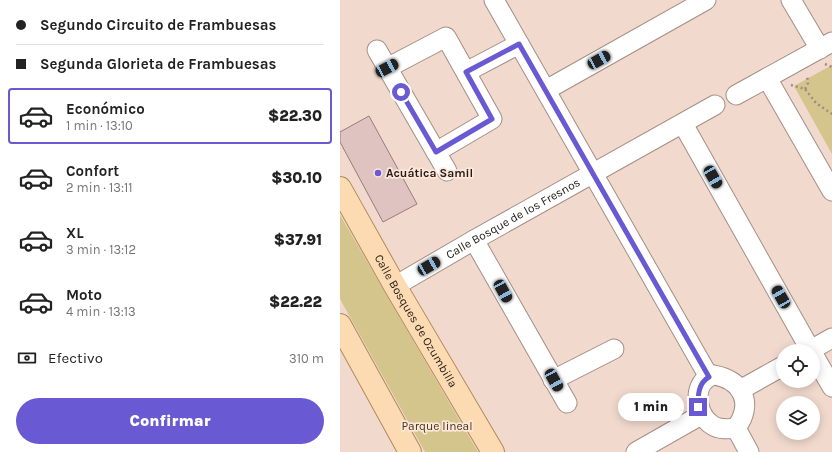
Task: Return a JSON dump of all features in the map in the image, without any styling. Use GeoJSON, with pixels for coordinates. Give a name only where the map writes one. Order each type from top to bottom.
{"type":"FeatureCollection","features":[{"type":"Feature","properties":{"kind":"main road","name":"Calle Bosques de Ozumbilla"},"geometry":{"type":"LineString","coordinates":[[340,188],[395,286],[493,452]]}},
{"type":"Feature","properties":{"kind":"main road"},"geometry":{"type":"LineString","coordinates":[[340,325],[410,452]]}},
{"type":"Feature","properties":{"kind":"street"},"geometry":{"type":"LineString","coordinates":[[546,90],[706,0]]}},
{"type":"Feature","properties":{"kind":"street"},"geometry":{"type":"LineString","coordinates":[[736,96],[826,45],[792,0]]}},
{"type":"Feature","properties":{"kind":"street"},"geometry":{"type":"LineString","coordinates":[[500,2],[519,44],[709,377]]}},
{"type":"Feature","properties":{"kind":"street"},"geometry":{"type":"LineString","coordinates":[[387,68],[446,37],[492,119],[436,152]]}},
{"type":"Feature","properties":{"kind":"street"},"geometry":{"type":"LineString","coordinates":[[466,72],[519,44]]}},
{"type":"Feature","properties":{"kind":"street"},"geometry":{"type":"LineString","coordinates":[[377,50],[447,171]]}},
{"type":"Feature","properties":{"kind":"street"},"geometry":{"type":"LineString","coordinates":[[767,78],[832,191]]}},
{"type":"Feature","properties":{"kind":"street","name":"Calle Bosque de los Fresnos"},"geometry":{"type":"LineString","coordinates":[[395,286],[474,240],[715,106]]}},
{"type":"Feature","properties":{"kind":"street"},"geometry":{"type":"LineString","coordinates":[[683,124],[807,344]]}},
{"type":"Feature","properties":{"kind":"street"},"geometry":{"type":"LineString","coordinates":[[474,240],[566,403]]}},
{"type":"Feature","properties":{"kind":"street"},"geometry":{"type":"LineString","coordinates":[[820,345],[832,338]]}},
{"type":"Feature","properties":{"kind":"street"},"geometry":{"type":"LineString","coordinates":[[554,380],[614,349]]}},
{"type":"Feature","properties":{"kind":"street"},"geometry":{"type":"LineString","coordinates":[[820,366],[832,387]]}},
{"type":"Feature","properties":{"kind":"street"},"geometry":{"type":"LineString","coordinates":[[740,390],[776,370]]}},
{"type":"Feature","properties":{"kind":"street"},"geometry":{"type":"LineString","coordinates":[[714,375],[725,377],[736,384],[743,394],[745,409],[742,419],[736,428],[724,429],[712,425],[701,415],[698,407],[698,392],[705,380],[709,377],[714,375]]}},
{"type":"Feature","properties":{"kind":"street"},"geometry":{"type":"LineString","coordinates":[[636,452],[701,415]]}},
{"type":"Feature","properties":{"kind":"street"},"geometry":{"type":"LineString","coordinates":[[736,428],[749,452]]}},
{"type":"Feature","properties":{"kind":"path"},"geometry":{"type":"LineString","coordinates":[[767,78],[805,89],[816,103],[832,114]]}},
{"type":"Feature","properties":{"kind":"green space"},"geometry":{"type":"Polygon","coordinates":[[[832,65],[832,154],[794,86],[832,65]]]}},
{"type":"Feature","properties":{"kind":"green space","name":"Parque lineal"},"geometry":{"type":"Polygon","coordinates":[[[340,215],[478,452],[425,452],[340,299],[340,215]]]}},
{"type":"Feature","properties":{"kind":"building","name":"Acuática Samil"},"geometry":{"type":"Polygon","coordinates":[[[369,116],[417,204],[383,222],[340,142],[340,132],[369,116]]]}},
{"type":"Feature","properties":{"kind":"place","name":"Acuática Samil"},"geometry":{"type":"Point","coordinates":[378,173]}},
{"type":"Feature","properties":{"kind":"route"},"geometry":{"type":"LineString","coordinates":[[401,92],[436,152],[492,119],[466,72],[519,44],[709,377],[705,380],[698,392],[698,407]]}}]}
